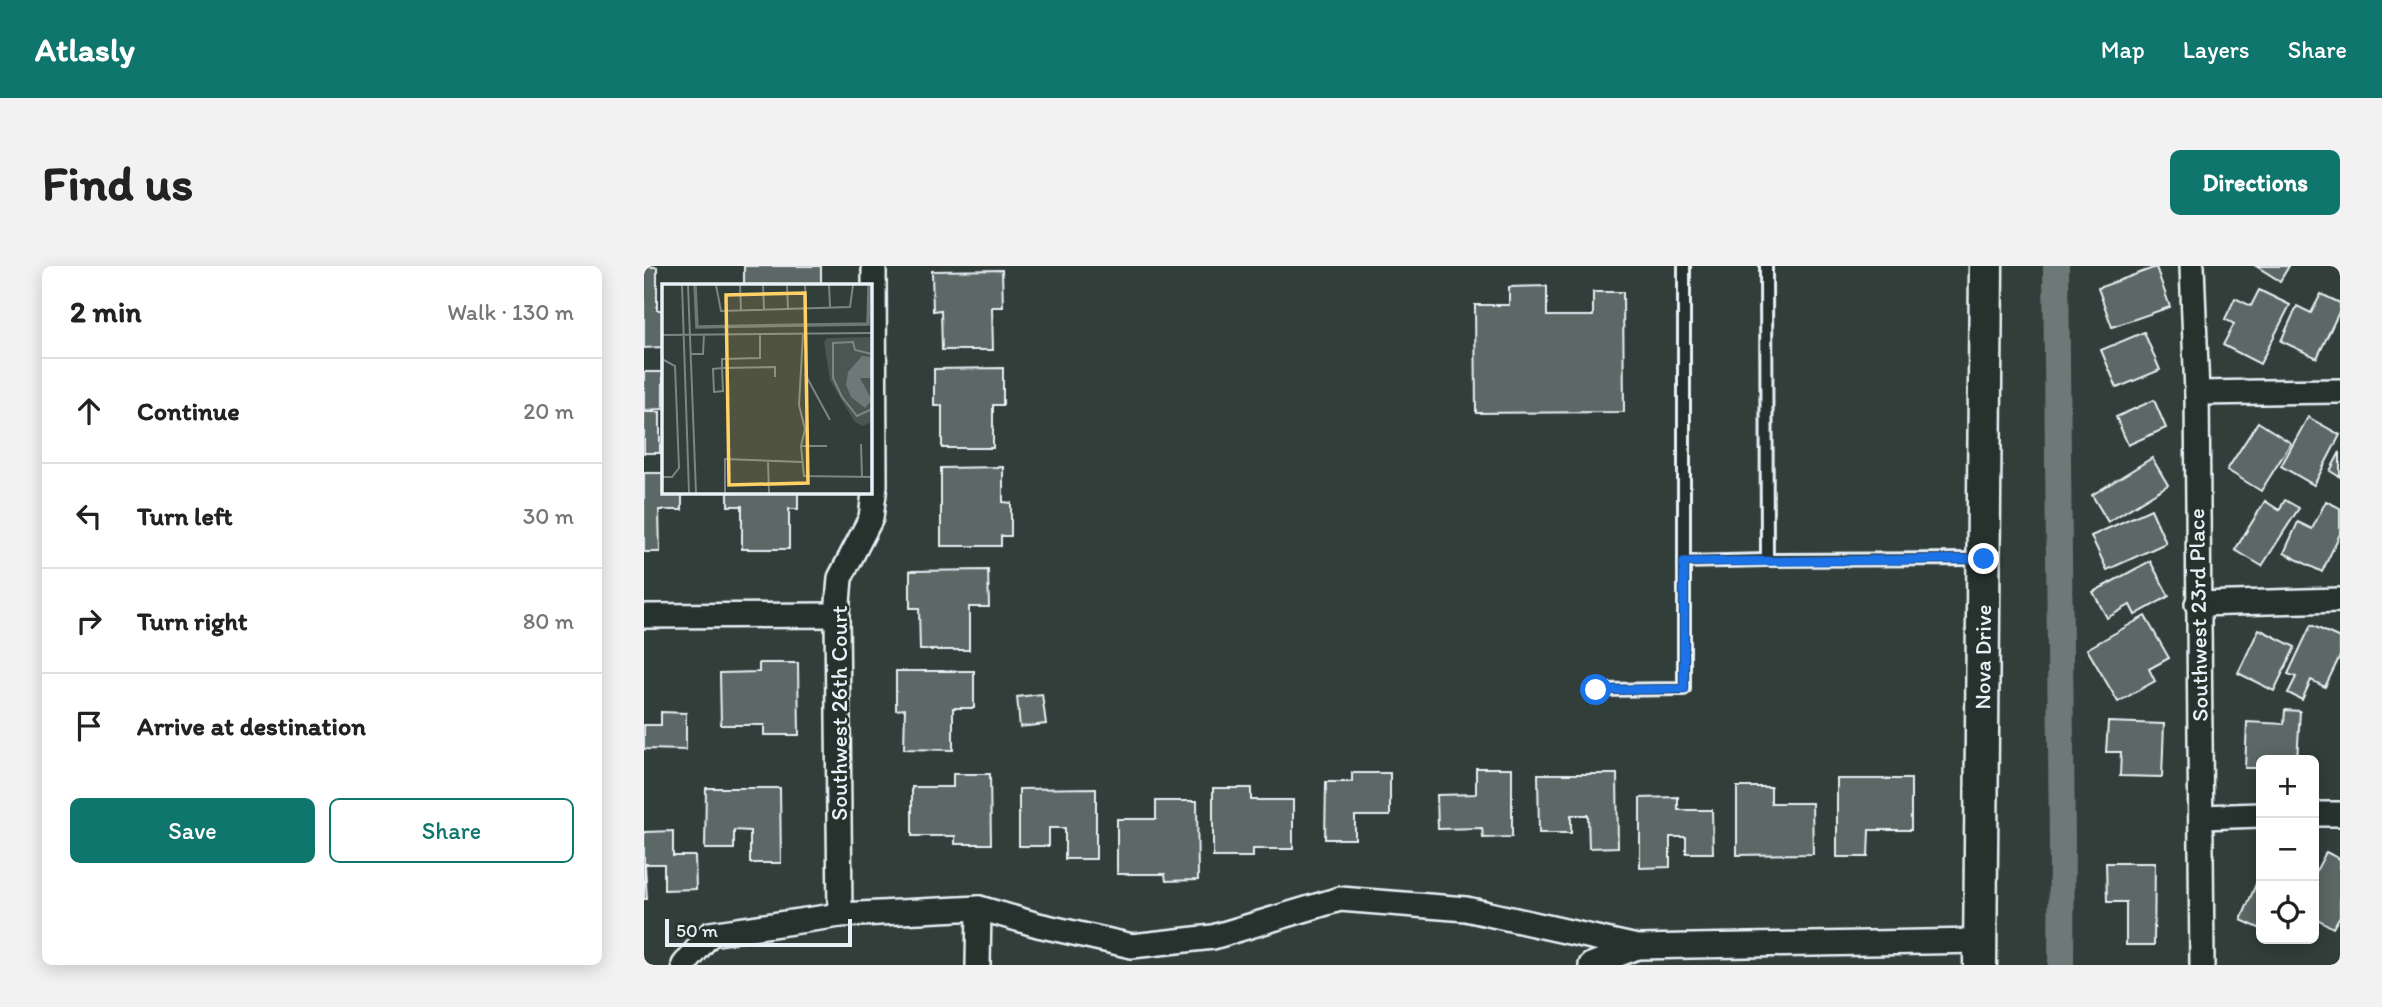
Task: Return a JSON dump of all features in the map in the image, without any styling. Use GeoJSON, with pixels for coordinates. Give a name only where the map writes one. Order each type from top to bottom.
{"type":"FeatureCollection","features":[{"type":"Feature","properties":{"kind":"street","name":"Southwest 26th Court"},"geometry":{"type":"LineString","coordinates":[[840,915],[837,615],[841,578],[871,518],[873,507],[874,266]]}},
{"type":"Feature","properties":{"kind":"street","name":"Nova Drive"},"geometry":{"type":"LineString","coordinates":[[1980,953],[1986,266]]}},
{"type":"Feature","properties":{"kind":"street","name":"Southwest 23rd Place"},"geometry":{"type":"LineString","coordinates":[[2192,266],[2197,393],[2202,965]]}},
{"type":"Feature","properties":{"kind":"street"},"geometry":{"type":"LineString","coordinates":[[2197,393],[2340,391]]}},
{"type":"Feature","properties":{"kind":"street"},"geometry":{"type":"LineString","coordinates":[[2197,604],[2340,600]]}},
{"type":"Feature","properties":{"kind":"street"},"geometry":{"type":"LineString","coordinates":[[644,616],[837,615]]}},
{"type":"Feature","properties":{"kind":"street"},"geometry":{"type":"LineString","coordinates":[[2319,814],[2340,814]]}},
{"type":"Feature","properties":{"kind":"street"},"geometry":{"type":"LineString","coordinates":[[2201,817],[2256,815]]}},
{"type":"Feature","properties":{"kind":"street"},"geometry":{"type":"LineString","coordinates":[[684,965],[710,934],[840,915],[979,908],[1038,925],[1132,946],[1213,937],[1340,899],[1466,909],[1637,947],[1980,953]]}},
{"type":"Feature","properties":{"kind":"street"},"geometry":{"type":"LineString","coordinates":[[978,965],[979,908]]}},
{"type":"Feature","properties":{"kind":"street"},"geometry":{"type":"LineString","coordinates":[[1591,965],[1637,947]]}},
{"type":"Feature","properties":{"kind":"lane"},"geometry":{"type":"LineString","coordinates":[[1596,690],[1684,689],[1684,266]]}},
{"type":"Feature","properties":{"kind":"lane"},"geometry":{"type":"LineString","coordinates":[[1766,266],[1767,560]]}},
{"type":"Feature","properties":{"kind":"lane"},"geometry":{"type":"LineString","coordinates":[[1684,562],[1984,559]]}},
{"type":"Feature","properties":{"kind":"building"},"geometry":{"type":"Polygon","coordinates":[[[744,266],[821,266],[821,284],[744,284],[744,266]]]}},
{"type":"Feature","properties":{"kind":"building"},"geometry":{"type":"Polygon","coordinates":[[[2256,266],[2289,266],[2280,281],[2256,266]]]}},
{"type":"Feature","properties":{"kind":"building"},"geometry":{"type":"Polygon","coordinates":[[[644,267],[657,267],[657,310],[662,310],[662,347],[644,348],[644,267]]]}},
{"type":"Feature","properties":{"kind":"building"},"geometry":{"type":"Polygon","coordinates":[[[2156,267],[2170,307],[2112,327],[2098,288],[2156,267]]]}},
{"type":"Feature","properties":{"kind":"building"},"geometry":{"type":"Polygon","coordinates":[[[1002,270],[1003,307],[992,307],[993,350],[942,350],[941,310],[933,311],[932,271],[1002,270]]]}},
{"type":"Feature","properties":{"kind":"building"},"geometry":{"type":"Polygon","coordinates":[[[1547,286],[1547,316],[1593,316],[1593,292],[1623,292],[1624,412],[1476,413],[1475,305],[1509,305],[1509,287],[1547,286]]]}},
{"type":"Feature","properties":{"kind":"building"},"geometry":{"type":"Polygon","coordinates":[[[2259,290],[2290,305],[2260,364],[2223,345],[2234,324],[2225,319],[2235,298],[2251,306],[2259,290]]]}},
{"type":"Feature","properties":{"kind":"building"},"geometry":{"type":"Polygon","coordinates":[[[2321,294],[2340,303],[2340,310],[2317,358],[2281,341],[2297,306],[2311,313],[2321,294]]]}},
{"type":"Feature","properties":{"kind":"building"},"geometry":{"type":"Polygon","coordinates":[[[2144,332],[2160,370],[2117,388],[2101,350],[2144,332]]]}},
{"type":"Feature","properties":{"kind":"building"},"geometry":{"type":"Polygon","coordinates":[[[1003,368],[1003,405],[993,405],[993,448],[942,448],[942,406],[934,406],[934,369],[1003,368]]]}},
{"type":"Feature","properties":{"kind":"building"},"geometry":{"type":"Polygon","coordinates":[[[644,372],[662,372],[662,409],[644,410],[644,372]]]}},
{"type":"Feature","properties":{"kind":"building"},"geometry":{"type":"Polygon","coordinates":[[[2154,400],[2166,428],[2128,445],[2116,417],[2154,400]]]}},
{"type":"Feature","properties":{"kind":"building"},"geometry":{"type":"Polygon","coordinates":[[[644,412],[660,412],[660,453],[644,453],[644,412]]]}},
{"type":"Feature","properties":{"kind":"building"},"geometry":{"type":"Polygon","coordinates":[[[2308,417],[2340,435],[2314,485],[2281,466],[2308,417]]]}},
{"type":"Feature","properties":{"kind":"building"},"geometry":{"type":"Polygon","coordinates":[[[2258,422],[2291,443],[2261,491],[2227,470],[2258,422]]]}},
{"type":"Feature","properties":{"kind":"building"},"geometry":{"type":"Polygon","coordinates":[[[2340,452],[2340,477],[2330,471],[2340,452]]]}},
{"type":"Feature","properties":{"kind":"building"},"geometry":{"type":"Polygon","coordinates":[[[2152,458],[2168,485],[2108,522],[2092,495],[2152,458]]]}},
{"type":"Feature","properties":{"kind":"building"},"geometry":{"type":"Polygon","coordinates":[[[1003,467],[1003,502],[1011,503],[1011,536],[1001,536],[1001,546],[941,546],[941,468],[1003,467]]]}},
{"type":"Feature","properties":{"kind":"building"},"geometry":{"type":"Polygon","coordinates":[[[644,473],[662,473],[662,494],[682,494],[682,510],[659,510],[660,552],[644,552],[644,473]]]}},
{"type":"Feature","properties":{"kind":"building"},"geometry":{"type":"Polygon","coordinates":[[[728,494],[798,494],[798,509],[789,509],[789,549],[742,549],[742,506],[728,506],[728,494]]]}},
{"type":"Feature","properties":{"kind":"building"},"geometry":{"type":"Polygon","coordinates":[[[2285,500],[2299,508],[2262,566],[2235,550],[2265,501],[2279,510],[2285,500]]]}},
{"type":"Feature","properties":{"kind":"building"},"geometry":{"type":"Polygon","coordinates":[[[2326,501],[2340,508],[2340,534],[2322,572],[2284,553],[2298,522],[2312,529],[2326,501]]]}},
{"type":"Feature","properties":{"kind":"building"},"geometry":{"type":"Polygon","coordinates":[[[2151,509],[2166,543],[2107,570],[2091,536],[2151,509]]]}},
{"type":"Feature","properties":{"kind":"building"},"geometry":{"type":"Polygon","coordinates":[[[2150,561],[2169,596],[2135,615],[2130,605],[2107,618],[2093,592],[2150,561]]]}},
{"type":"Feature","properties":{"kind":"building"},"geometry":{"type":"Polygon","coordinates":[[[988,570],[989,607],[969,607],[969,650],[920,650],[919,608],[910,608],[910,571],[988,570]]]}},
{"type":"Feature","properties":{"kind":"building"},"geometry":{"type":"Polygon","coordinates":[[[2145,616],[2169,658],[2149,669],[2155,681],[2118,702],[2087,649],[2145,616]]]}},
{"type":"Feature","properties":{"kind":"building"},"geometry":{"type":"Polygon","coordinates":[[[2311,625],[2340,638],[2340,656],[2325,687],[2311,680],[2302,700],[2288,693],[2296,677],[2288,674],[2311,625]]]}},
{"type":"Feature","properties":{"kind":"building"},"geometry":{"type":"Polygon","coordinates":[[[2259,629],[2295,647],[2274,691],[2238,673],[2259,629]]]}},
{"type":"Feature","properties":{"kind":"building"},"geometry":{"type":"Polygon","coordinates":[[[759,663],[798,663],[799,735],[764,735],[764,725],[721,725],[720,673],[759,672],[759,663]]]}},
{"type":"Feature","properties":{"kind":"building"},"geometry":{"type":"Polygon","coordinates":[[[896,671],[974,671],[974,708],[953,708],[953,750],[904,749],[905,709],[896,710],[896,671]]]}},
{"type":"Feature","properties":{"kind":"building"},"geometry":{"type":"Polygon","coordinates":[[[1042,694],[1046,724],[1020,727],[1017,697],[1042,694]]]}},
{"type":"Feature","properties":{"kind":"building"},"geometry":{"type":"Polygon","coordinates":[[[2285,710],[2300,711],[2297,755],[2256,755],[2256,768],[2245,768],[2247,722],[2284,724],[2285,710]]]}},
{"type":"Feature","properties":{"kind":"building"},"geometry":{"type":"Polygon","coordinates":[[[661,712],[686,713],[686,750],[644,749],[644,725],[661,725],[661,712]]]}},
{"type":"Feature","properties":{"kind":"building"},"geometry":{"type":"Polygon","coordinates":[[[2108,722],[2164,724],[2162,777],[2120,776],[2121,752],[2106,752],[2108,722]]]}},
{"type":"Feature","properties":{"kind":"building"},"geometry":{"type":"Polygon","coordinates":[[[1476,768],[1512,768],[1512,837],[1483,838],[1482,828],[1438,829],[1437,795],[1476,794],[1476,768]]]}},
{"type":"Feature","properties":{"kind":"building"},"geometry":{"type":"Polygon","coordinates":[[[1352,773],[1390,773],[1390,816],[1355,816],[1355,839],[1325,839],[1326,782],[1352,782],[1352,773]]]}},
{"type":"Feature","properties":{"kind":"building"},"geometry":{"type":"Polygon","coordinates":[[[953,774],[990,774],[991,844],[955,844],[955,836],[912,836],[912,787],[953,787],[953,774]]]}},
{"type":"Feature","properties":{"kind":"building"},"geometry":{"type":"Polygon","coordinates":[[[1538,774],[1617,774],[1618,847],[1589,848],[1588,815],[1571,815],[1571,833],[1539,833],[1538,774]]]}},
{"type":"Feature","properties":{"kind":"building"},"geometry":{"type":"Polygon","coordinates":[[[1837,779],[1911,779],[1911,830],[1869,830],[1868,857],[1837,857],[1837,779]]]}},
{"type":"Feature","properties":{"kind":"building"},"geometry":{"type":"Polygon","coordinates":[[[1737,787],[1771,787],[1771,803],[1812,803],[1813,854],[1737,855],[1737,787]]]}},
{"type":"Feature","properties":{"kind":"building"},"geometry":{"type":"Polygon","coordinates":[[[706,788],[780,788],[781,863],[750,863],[750,831],[734,830],[734,849],[705,849],[706,788]]]}},
{"type":"Feature","properties":{"kind":"building"},"geometry":{"type":"Polygon","coordinates":[[[1096,788],[1096,859],[1065,859],[1065,828],[1049,828],[1049,846],[1019,846],[1019,789],[1096,788]]]}},
{"type":"Feature","properties":{"kind":"building"},"geometry":{"type":"Polygon","coordinates":[[[1213,788],[1251,788],[1251,800],[1293,800],[1293,849],[1253,849],[1253,857],[1213,857],[1213,788]]]}},
{"type":"Feature","properties":{"kind":"building"},"geometry":{"type":"Polygon","coordinates":[[[1678,797],[1678,810],[1712,810],[1713,853],[1686,853],[1686,837],[1670,837],[1670,867],[1640,868],[1640,798],[1678,797]]]}},
{"type":"Feature","properties":{"kind":"building"},"geometry":{"type":"Polygon","coordinates":[[[1156,801],[1197,801],[1198,880],[1166,881],[1165,874],[1117,874],[1117,819],[1156,819],[1156,801]]]}},
{"type":"Feature","properties":{"kind":"building"},"geometry":{"type":"Polygon","coordinates":[[[673,831],[673,856],[695,856],[696,889],[664,890],[664,864],[645,864],[647,899],[644,899],[644,832],[673,831]]]}},
{"type":"Feature","properties":{"kind":"building"},"geometry":{"type":"Polygon","coordinates":[[[2326,852],[2340,859],[2340,916],[2333,928],[2319,920],[2319,865],[2326,852]]]}},
{"type":"Feature","properties":{"kind":"building"},"geometry":{"type":"Polygon","coordinates":[[[2106,863],[2155,863],[2154,945],[2126,945],[2126,902],[2107,902],[2106,863]]]}},
{"type":"Feature","properties":{"kind":"building"},"geometry":{"type":"Polygon","coordinates":[[[2256,884],[2256,927],[2241,920],[2256,884]]]}},
{"type":"Feature","properties":{"kind":"waterway"},"geometry":{"type":"LineString","coordinates":[[2056,266],[2061,965]]}},
{"type":"Feature","properties":{"kind":"route"},"geometry":{"type":"LineString","coordinates":[[1596,690],[1684,689],[1684,562],[1984,559]]}}]}
